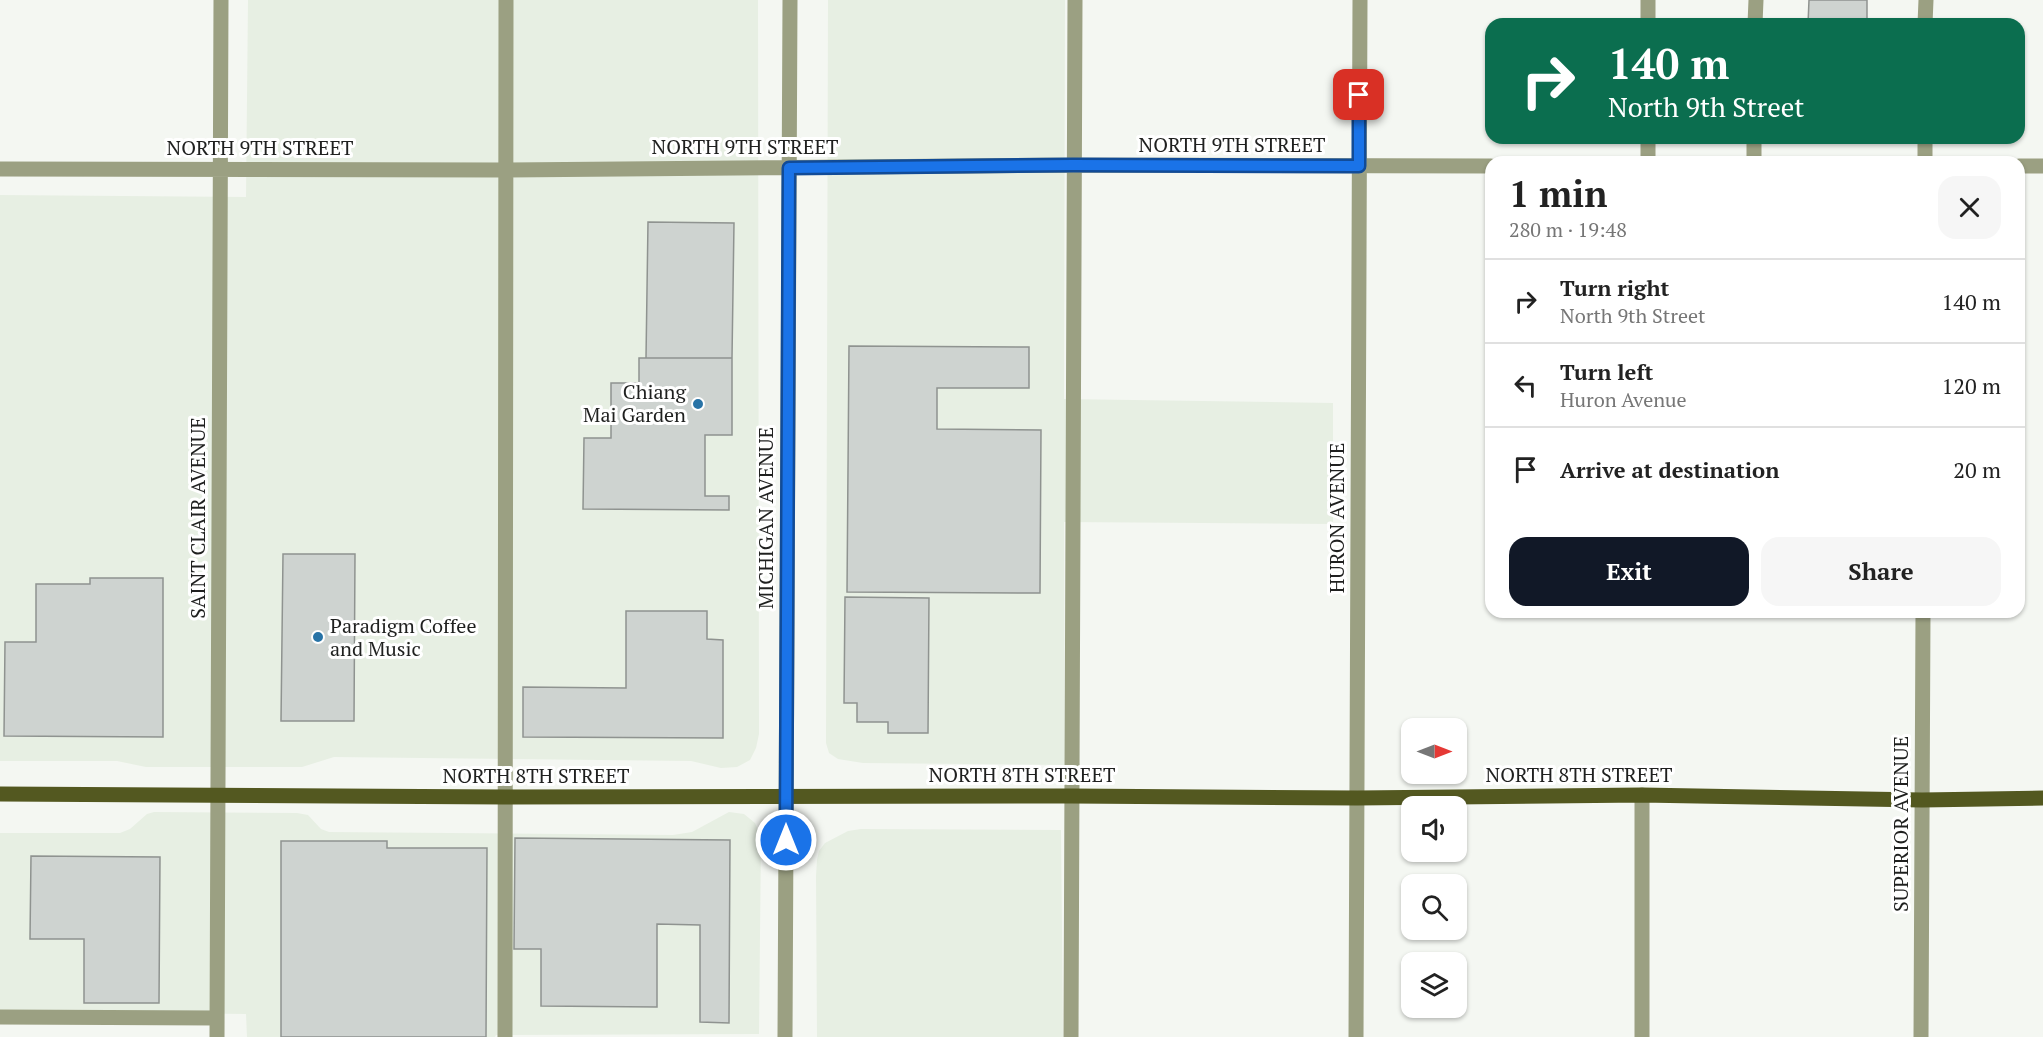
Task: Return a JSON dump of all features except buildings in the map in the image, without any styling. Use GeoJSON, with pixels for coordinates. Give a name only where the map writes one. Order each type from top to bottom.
{"type":"FeatureCollection","features":[{"type":"Feature","properties":{"kind":"main road","name":"NORTH 8TH STREET"},"geometry":{"type":"LineString","coordinates":[[0,794],[1357,798],[1642,795],[1922,800],[2043,798]]}},
{"type":"Feature","properties":{"kind":"street","name":"SAINT CLAIR AVENUE"},"geometry":{"type":"LineString","coordinates":[[217,1037],[221,0]]}},
{"type":"Feature","properties":{"kind":"street"},"geometry":{"type":"LineString","coordinates":[[505,1037],[506,0]]}},
{"type":"Feature","properties":{"kind":"street","name":"MICHIGAN AVENUE"},"geometry":{"type":"LineString","coordinates":[[785,1037],[790,0]]}},
{"type":"Feature","properties":{"kind":"street"},"geometry":{"type":"LineString","coordinates":[[1071,1037],[1075,0]]}},
{"type":"Feature","properties":{"kind":"street","name":"HURON AVENUE"},"geometry":{"type":"LineString","coordinates":[[1356,1037],[1360,0]]}},
{"type":"Feature","properties":{"kind":"street"},"geometry":{"type":"LineString","coordinates":[[1648,0],[1648,18]]}},
{"type":"Feature","properties":{"kind":"street"},"geometry":{"type":"LineString","coordinates":[[1755,18],[1756,0]]}},
{"type":"Feature","properties":{"kind":"street"},"geometry":{"type":"LineString","coordinates":[[1925,18],[1926,0]]}},
{"type":"Feature","properties":{"kind":"street","name":"NORTH 9TH STREET"},"geometry":{"type":"LineString","coordinates":[[0,169],[505,170],[1073,165],[1485,166]]}},
{"type":"Feature","properties":{"kind":"street"},"geometry":{"type":"LineString","coordinates":[[2025,166],[2043,166]]}},
{"type":"Feature","properties":{"kind":"street","name":"SUPERIOR AVENUE"},"geometry":{"type":"LineString","coordinates":[[1921,1037],[1923,618]]}},
{"type":"Feature","properties":{"kind":"street"},"geometry":{"type":"LineString","coordinates":[[1642,795],[1642,1037]]}},
{"type":"Feature","properties":{"kind":"street"},"geometry":{"type":"LineString","coordinates":[[0,1017],[217,1018]]}},
{"type":"Feature","properties":{"kind":"shaded area"},"geometry":{"type":"Polygon","coordinates":[[[248,0],[758,0],[759,734],[750,760],[737,767],[721,768],[691,761],[334,757],[302,767],[146,767],[117,761],[0,761],[0,195],[246,197],[248,0]]]}},
{"type":"Feature","properties":{"kind":"shaded area"},"geometry":{"type":"Polygon","coordinates":[[[828,0],[1065,0],[1064,399],[1333,403],[1333,524],[1064,522],[1065,765],[863,763],[838,759],[829,753],[826,743],[828,0]]]}},
{"type":"Feature","properties":{"kind":"shaded area"},"geometry":{"type":"Polygon","coordinates":[[[154,812],[297,813],[308,815],[321,829],[329,832],[673,835],[692,832],[729,812],[744,814],[755,823],[761,837],[759,1034],[247,1037],[246,1014],[0,1011],[0,833],[120,833],[130,829],[147,814],[154,812]]]}},
{"type":"Feature","properties":{"kind":"shaded area"},"geometry":{"type":"Polygon","coordinates":[[[861,829],[1061,830],[1063,1037],[817,1037],[817,860],[819,851],[825,843],[848,831],[861,829]]]}},
{"type":"Feature","properties":{"kind":"place","name":"Chiang Mai Garden"},"geometry":{"type":"Point","coordinates":[698,404]}},
{"type":"Feature","properties":{"kind":"place","name":"Paradigm Coffee and Music"},"geometry":{"type":"Point","coordinates":[318,637]}},
{"type":"Feature","properties":{"kind":"route"},"geometry":{"type":"LineString","coordinates":[[786,840],[789,168],[1073,165],[1359,166],[1359,95]]}}]}
